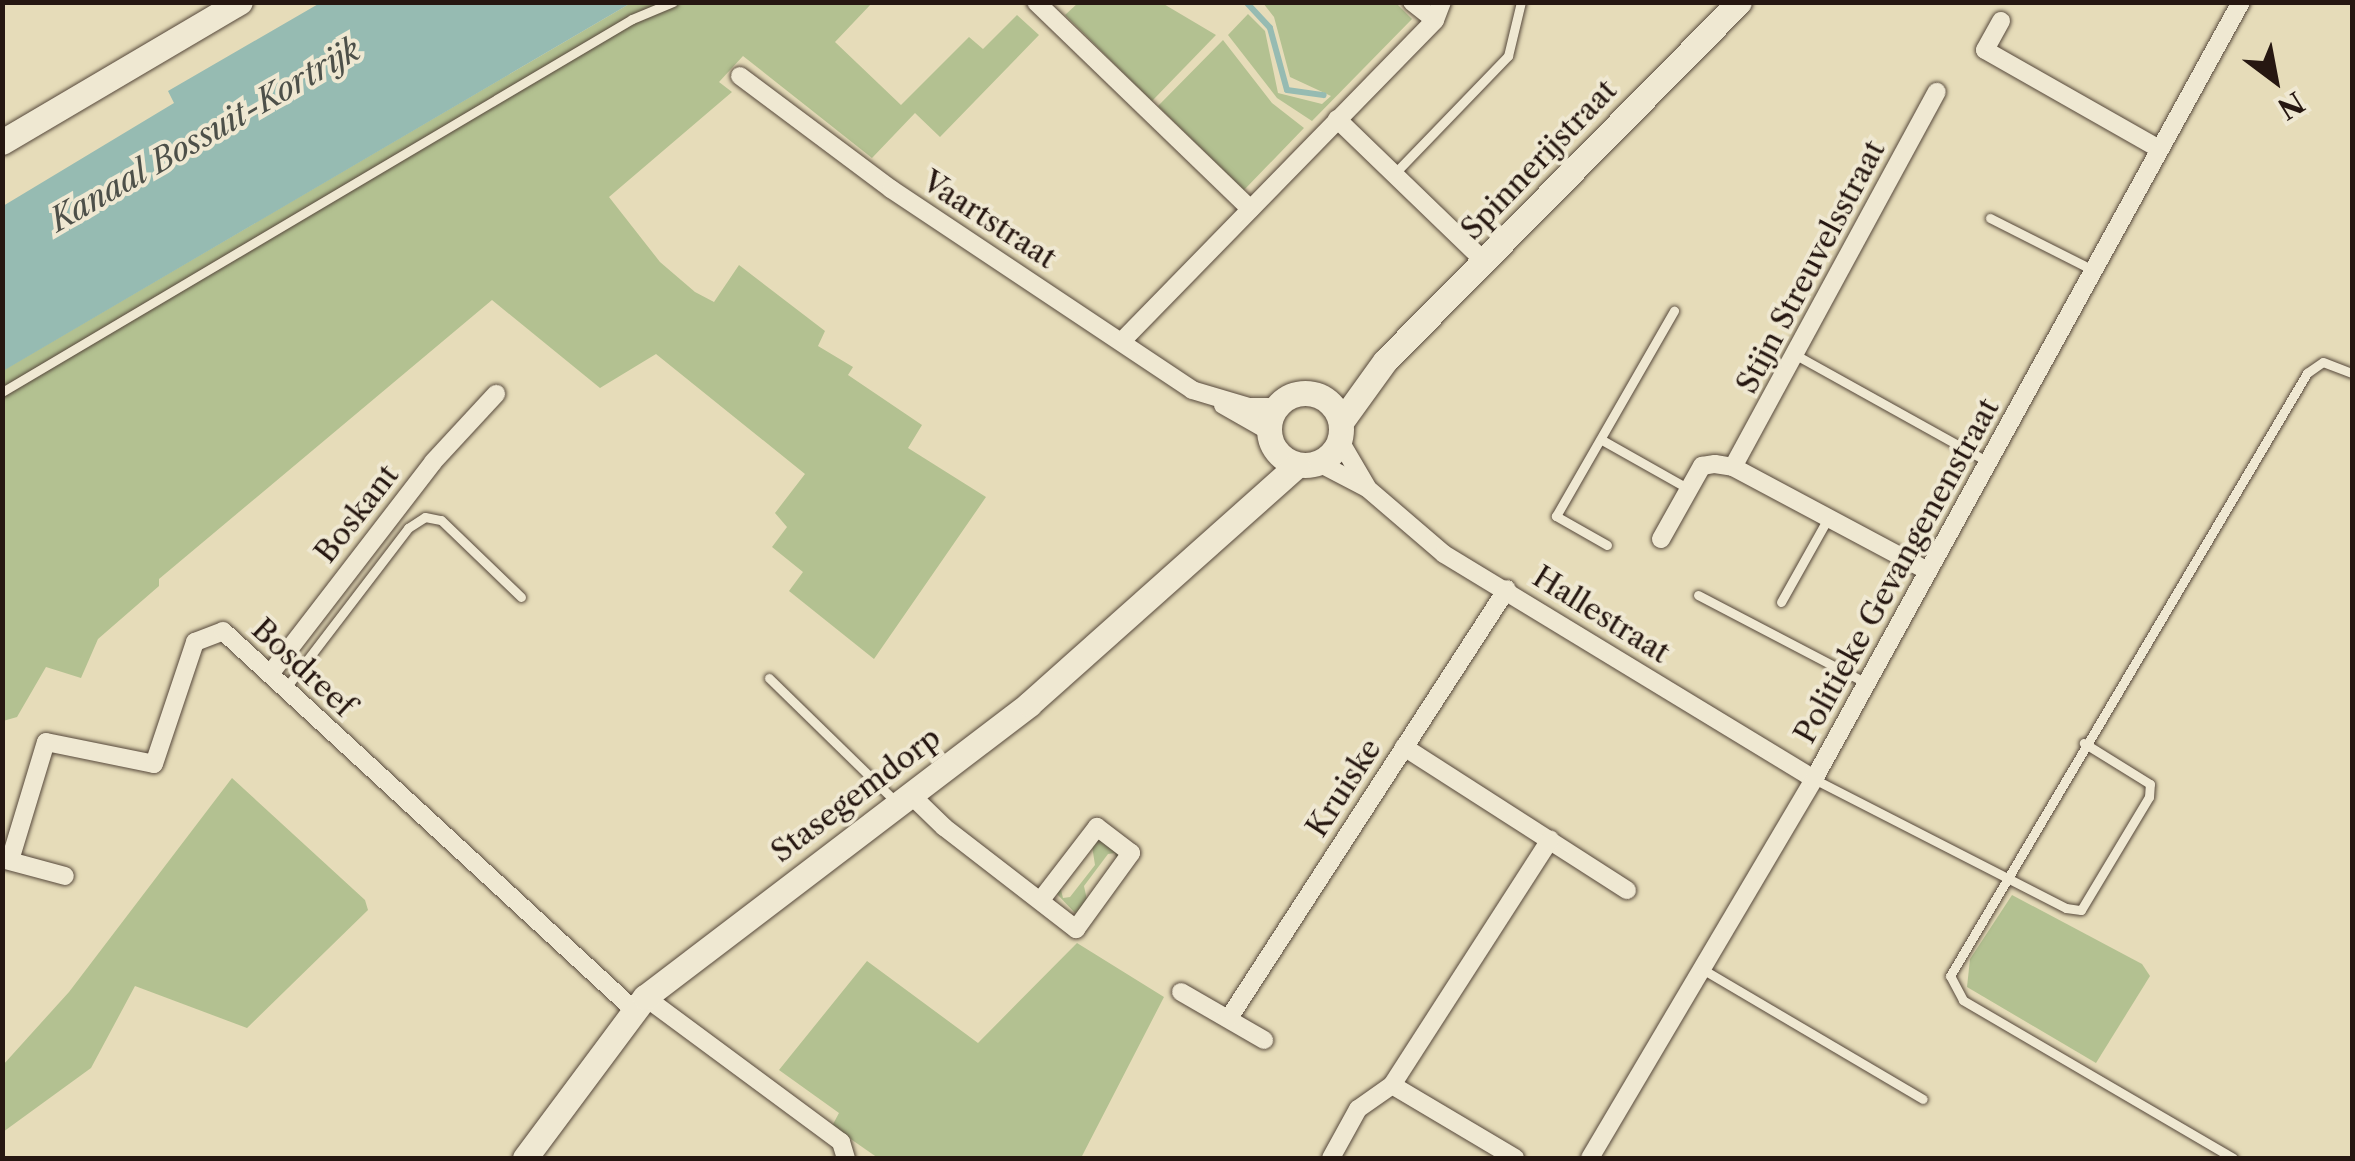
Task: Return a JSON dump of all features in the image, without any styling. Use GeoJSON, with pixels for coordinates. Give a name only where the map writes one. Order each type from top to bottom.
{"type":"FeatureCollection","features":[{"type":"Feature","properties":{"kind":"street"},"geometry":{"type":"LineString","coordinates":[[2,142],[240,2]]}},
{"type":"Feature","properties":{"kind":"street"},"geometry":{"type":"LineString","coordinates":[[1036,2],[1250,209]]}},
{"type":"Feature","properties":{"kind":"street"},"geometry":{"type":"LineString","coordinates":[[1122,341],[1438,11],[1412,2]]}},
{"type":"Feature","properties":{"kind":"street","name":"Spinnerijstraat"},"geometry":{"type":"LineString","coordinates":[[1308,464],[1340,431],[1385,361],[1738,2]]}},
{"type":"Feature","properties":{"kind":"street","name":"Politieke Gevangenenstraat"},"geometry":{"type":"LineString","coordinates":[[1590,1158],[1814,779],[2240,2]]}},
{"type":"Feature","properties":{"kind":"street"},"geometry":{"type":"LineString","coordinates":[[2002,21],[1985,50],[2160,149]]}},
{"type":"Feature","properties":{"kind":"street","name":"Vaartstraat"},"geometry":{"type":"LineString","coordinates":[[740,76],[890,189],[1214,399],[1272,427]]}},
{"type":"Feature","properties":{"kind":"street","name":"Stijn Streuvelsstraat"},"geometry":{"type":"LineString","coordinates":[[1733,467],[1937,92]]}},
{"type":"Feature","properties":{"kind":"street"},"geometry":{"type":"LineString","coordinates":[[1337,119],[1485,262]]}},
{"type":"Feature","properties":{"kind":"street","name":"Spinnerijstraat"},"geometry":{"type":"LineString","coordinates":[[1272,427],[1296,394],[1320,396],[1385,361]]}},
{"type":"Feature","properties":{"kind":"street","name":"Boskant"},"geometry":{"type":"LineString","coordinates":[[270,674],[433,462],[496,394]]}},
{"type":"Feature","properties":{"kind":"street"},"geometry":{"type":"LineString","coordinates":[[1320,396],[1340,431]]}},
{"type":"Feature","properties":{"kind":"street"},"geometry":{"type":"LineString","coordinates":[[1272,427],[1308,464]]}},
{"type":"Feature","properties":{"kind":"street","name":"Stasegemdorp"},"geometry":{"type":"LineString","coordinates":[[1249,502],[1272,427]]}},
{"type":"Feature","properties":{"kind":"street","name":"Hallestraat"},"geometry":{"type":"LineString","coordinates":[[1340,431],[1367,488]]}},
{"type":"Feature","properties":{"kind":"street","name":"Hallestraat"},"geometry":{"type":"LineString","coordinates":[[1308,464],[1367,488],[1444,554],[1814,779]]}},
{"type":"Feature","properties":{"kind":"street","name":"Stasegemdorp"},"geometry":{"type":"LineString","coordinates":[[525,1158],[640,1004],[1057,680],[1181,572],[1249,502],[1308,464]]}},
{"type":"Feature","properties":{"kind":"street"},"geometry":{"type":"LineString","coordinates":[[1662,539],[1702,466],[1733,467],[1926,570]]}},
{"type":"Feature","properties":{"kind":"street","name":"Kruiske"},"geometry":{"type":"LineString","coordinates":[[1228,1018],[1507,589]]}},
{"type":"Feature","properties":{"kind":"street","name":"Bosdreef"},"geometry":{"type":"LineString","coordinates":[[65,876],[7,858],[46,742],[154,764],[196,642],[211,631],[223,632],[640,1004],[846,1155]]}},
{"type":"Feature","properties":{"kind":"street"},"geometry":{"type":"LineString","coordinates":[[1404,746],[1627,890]]}},
{"type":"Feature","properties":{"kind":"street"},"geometry":{"type":"LineString","coordinates":[[904,800],[1076,929],[1131,853],[1097,827],[1040,901]]}},
{"type":"Feature","properties":{"kind":"street"},"geometry":{"type":"LineString","coordinates":[[1331,1158],[1358,1110],[1392,1085],[1550,840]]}},
{"type":"Feature","properties":{"kind":"street"},"geometry":{"type":"LineString","coordinates":[[1182,992],[1264,1040]]}},
{"type":"Feature","properties":{"kind":"street"},"geometry":{"type":"LineString","coordinates":[[1392,1085],[1516,1158]]}},
{"type":"Feature","properties":{"kind":"lane"},"geometry":{"type":"LineString","coordinates":[[2,392],[632,18],[673,2]]}},
{"type":"Feature","properties":{"kind":"lane"},"geometry":{"type":"LineString","coordinates":[[1395,173],[1508,56],[1521,2]]}},
{"type":"Feature","properties":{"kind":"lane"},"geometry":{"type":"LineString","coordinates":[[1990,218],[2093,270]]}},
{"type":"Feature","properties":{"kind":"lane"},"geometry":{"type":"LineString","coordinates":[[1607,546],[1556,516],[1674,312]]}},
{"type":"Feature","properties":{"kind":"lane"},"geometry":{"type":"LineString","coordinates":[[1796,355],[1988,462]]}},
{"type":"Feature","properties":{"kind":"lane"},"geometry":{"type":"LineString","coordinates":[[2233,1158],[1963,1000],[1950,976],[2005,876],[2306,373],[2323,362],[2352,373]]}},
{"type":"Feature","properties":{"kind":"lane"},"geometry":{"type":"LineString","coordinates":[[1602,440],[1689,489]]}},
{"type":"Feature","properties":{"kind":"lane"},"geometry":{"type":"LineString","coordinates":[[285,689],[408,528],[425,517],[441,520],[521,596]]}},
{"type":"Feature","properties":{"kind":"lane"},"geometry":{"type":"LineString","coordinates":[[1781,602],[1827,520]]}},
{"type":"Feature","properties":{"kind":"lane"},"geometry":{"type":"LineString","coordinates":[[1698,596],[1866,683]]}},
{"type":"Feature","properties":{"kind":"lane"},"geometry":{"type":"LineString","coordinates":[[769,678],[904,800]]}},
{"type":"Feature","properties":{"kind":"lane"},"geometry":{"type":"LineString","coordinates":[[1814,779],[2081,910],[2149,797],[2150,784],[2084,743]]}},
{"type":"Feature","properties":{"kind":"lane"},"geometry":{"type":"LineString","coordinates":[[1702,969],[1922,1098]]}},
{"type":"Feature","properties":{"kind":"green space"},"geometry":{"type":"Polygon","coordinates":[[[631,3],[872,3],[835,42],[901,105],[969,37],[983,49],[1017,15],[1039,35],[940,137],[915,113],[872,158],[743,56],[719,82],[732,92],[609,197],[660,262],[695,292],[714,302],[739,265],[825,331],[818,346],[853,367],[848,375],[922,425],[908,448],[986,497],[874,659],[789,591],[803,572],[772,547],[787,527],[775,513],[805,474],[656,354],[600,388],[492,300],[159,579],[159,586],[98,639],[81,678],[46,667],[17,717],[3,721],[2,371],[631,3]]]}},
{"type":"Feature","properties":{"kind":"green space"},"geometry":{"type":"Polygon","coordinates":[[[1078,3],[1162,3],[1216,35],[1152,101],[1065,15],[1078,3]]]}},
{"type":"Feature","properties":{"kind":"green space"},"geometry":{"type":"Polygon","coordinates":[[[1263,3],[1396,3],[1412,19],[1312,121],[1277,98],[1228,35],[1248,14],[1265,31],[1278,93],[1322,104],[1331,96],[1290,77],[1274,17],[1263,3]]]}},
{"type":"Feature","properties":{"kind":"green space"},"geometry":{"type":"Polygon","coordinates":[[[1223,40],[1272,103],[1304,128],[1244,190],[1158,106],[1223,40]]]}},
{"type":"Feature","properties":{"kind":"green space"},"geometry":{"type":"Polygon","coordinates":[[[232,778],[365,900],[368,910],[247,1028],[135,986],[91,1068],[3,1132],[3,1065],[69,992],[232,778]]]}},
{"type":"Feature","properties":{"kind":"green space"},"geometry":{"type":"Polygon","coordinates":[[[1101,837],[1123,849],[1118,865],[1115,853],[1108,854],[1084,886],[1088,905],[1075,913],[1057,894],[1060,886],[1063,898],[1070,897],[1095,865],[1092,846],[1101,837]]]}},
{"type":"Feature","properties":{"kind":"green space"},"geometry":{"type":"Polygon","coordinates":[[[2012,895],[2142,964],[2150,976],[2096,1063],[1967,987],[1970,959],[2012,895]]]}},
{"type":"Feature","properties":{"kind":"green space"},"geometry":{"type":"Polygon","coordinates":[[[1077,943],[1164,997],[1081,1158],[878,1158],[832,1126],[839,1113],[779,1070],[867,961],[978,1043],[1077,943]]]}},
{"type":"Feature","properties":{"kind":"water","name":"Kanaal Bossuit-Kortrijk"},"geometry":{"type":"Polygon","coordinates":[[[320,3],[631,3],[3,371],[3,206],[174,103],[168,91],[320,3]]]}},
{"type":"Feature","properties":{"kind":"waterway"},"geometry":{"type":"LineString","coordinates":[[1246,2],[1270,28],[1287,90],[1324,95]]}}]}
